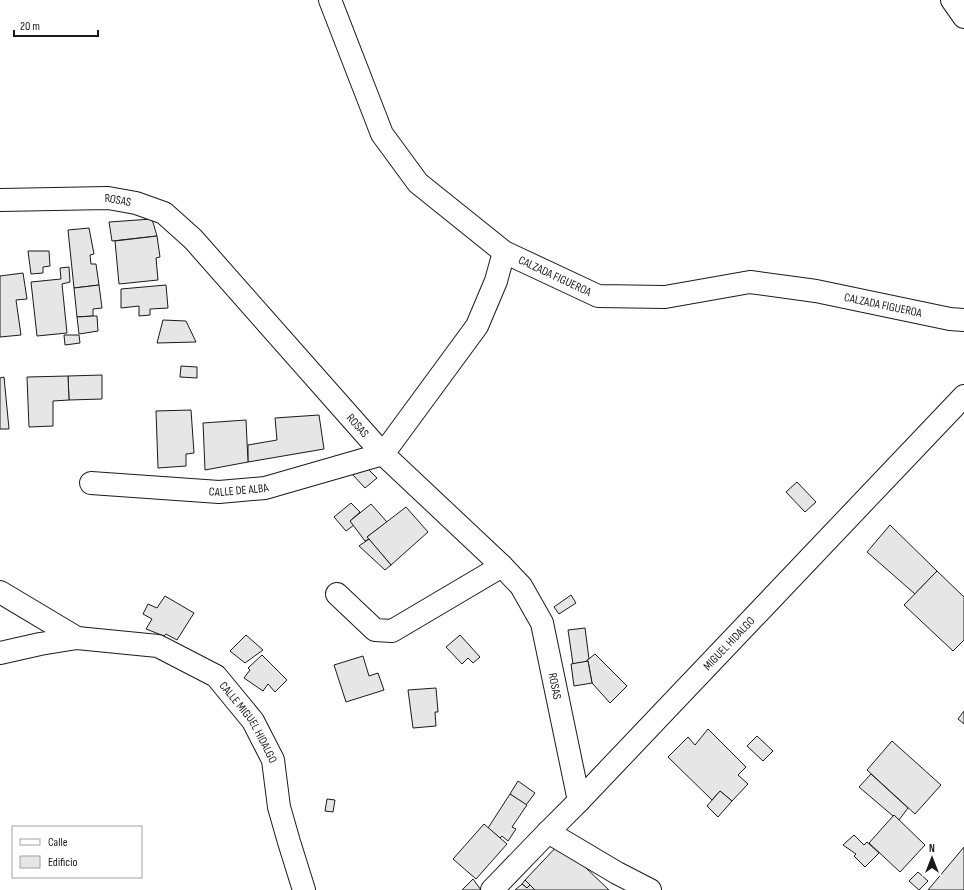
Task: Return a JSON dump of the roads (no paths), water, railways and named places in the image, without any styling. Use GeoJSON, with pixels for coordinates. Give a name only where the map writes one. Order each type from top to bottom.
{"type":"FeatureCollection","features":[{"type":"Feature","properties":{"kind":"street","name":"CALZADA FIGUEROA"},"geometry":{"type":"LineString","coordinates":[[330,0],[382,134],[418,183],[504,252],[598,296],[665,297],[750,282],[816,291],[950,319],[964,320]]}},
{"type":"Feature","properties":{"kind":"street"},"geometry":{"type":"LineString","coordinates":[[952,0],[964,17]]}},
{"type":"Feature","properties":{"kind":"street","name":"ROSAS"},"geometry":{"type":"LineString","coordinates":[[0,200],[108,198],[136,203],[164,213],[193,239],[382,454],[502,566],[521,586],[542,623],[579,801]]}},
{"type":"Feature","properties":{"kind":"street"},"geometry":{"type":"LineString","coordinates":[[382,454],[477,326],[496,281],[504,252]]}},
{"type":"Feature","properties":{"kind":"street","name":"MIGUEL HIDALGO"},"geometry":{"type":"LineString","coordinates":[[492,890],[579,801],[964,396]]}},
{"type":"Feature","properties":{"kind":"street","name":"CALLE DE ALBA"},"geometry":{"type":"LineString","coordinates":[[91,483],[220,492],[265,488],[382,454]]}},
{"type":"Feature","properties":{"kind":"street"},"geometry":{"type":"LineString","coordinates":[[336,594],[375,630],[392,630],[502,566]]}},
{"type":"Feature","properties":{"kind":"street","name":"CALLE MIGUEL HIDALGO"},"geometry":{"type":"LineString","coordinates":[[0,592],[77,638]]}},
{"type":"Feature","properties":{"kind":"street","name":"CALLE MIGUEL HIDALGO"},"geometry":{"type":"LineString","coordinates":[[0,653],[77,638],[158,646],[216,676],[253,721],[273,760],[279,807],[288,842],[304,890]]}},
{"type":"Feature","properties":{"kind":"street"},"geometry":{"type":"LineString","coordinates":[[548,832],[617,873],[650,890]]}}]}
